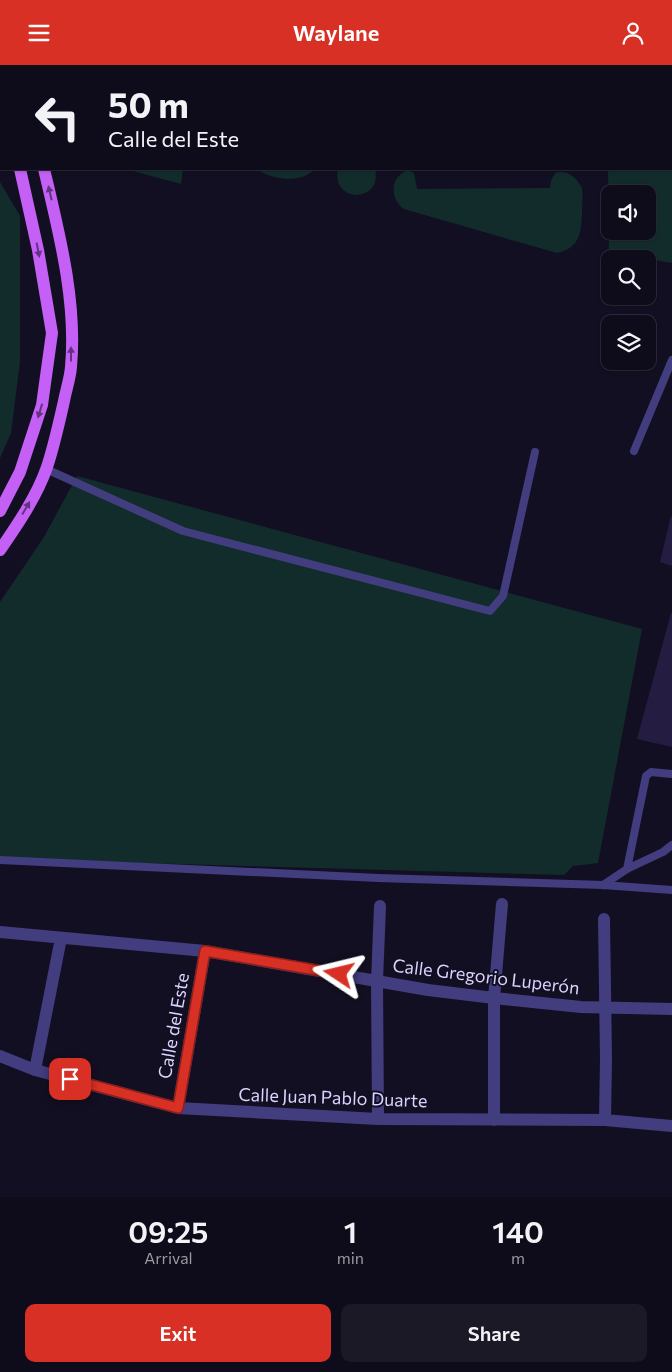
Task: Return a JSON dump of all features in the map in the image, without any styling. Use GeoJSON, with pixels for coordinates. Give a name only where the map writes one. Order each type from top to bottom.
{"type":"FeatureCollection","features":[{"type":"Feature","properties":{"kind":"main road"},"geometry":{"type":"LineString","coordinates":[[0,511],[20,472],[42,405],[52,333],[38,250],[20,170]]}},
{"type":"Feature","properties":{"kind":"main road"},"geometry":{"type":"LineString","coordinates":[[0,549],[26,509],[46,469],[58,432],[71,368],[71,324],[65,267],[44,170]]}},
{"type":"Feature","properties":{"kind":"street"},"geometry":{"type":"LineString","coordinates":[[494,1120],[494,997],[502,904]]}},
{"type":"Feature","properties":{"kind":"street"},"geometry":{"type":"LineString","coordinates":[[378,1119],[377,981],[380,906]]}},
{"type":"Feature","properties":{"kind":"street"},"geometry":{"type":"LineString","coordinates":[[604,919],[605,1120]]}},
{"type":"Feature","properties":{"kind":"street","name":"Calle Gregorio Luperón"},"geometry":{"type":"LineString","coordinates":[[0,932],[205,951],[428,990],[581,1007],[672,1009]]}},
{"type":"Feature","properties":{"kind":"street"},"geometry":{"type":"LineString","coordinates":[[35,1069],[61,939]]}},
{"type":"Feature","properties":{"kind":"street","name":"Calle del Este"},"geometry":{"type":"LineString","coordinates":[[178,1108],[205,951]]}},
{"type":"Feature","properties":{"kind":"street","name":"Calle Juan Pablo Duarte"},"geometry":{"type":"LineString","coordinates":[[0,1056],[35,1069],[178,1108],[378,1119],[605,1120],[672,1126]]}},
{"type":"Feature","properties":{"kind":"lane"},"geometry":{"type":"LineString","coordinates":[[634,451],[672,360]]}},
{"type":"Feature","properties":{"kind":"lane"},"geometry":{"type":"LineString","coordinates":[[46,469],[183,531],[490,611],[504,595],[535,452]]}},
{"type":"Feature","properties":{"kind":"lane"},"geometry":{"type":"LineString","coordinates":[[627,869],[646,777],[651,772],[658,771],[672,774]]}},
{"type":"Feature","properties":{"kind":"lane"},"geometry":{"type":"LineString","coordinates":[[603,885],[627,869],[663,852],[672,845]]}},
{"type":"Feature","properties":{"kind":"lane"},"geometry":{"type":"LineString","coordinates":[[0,860],[378,878],[603,885],[672,890]]}},
{"type":"Feature","properties":{"kind":"green space"},"geometry":{"type":"Polygon","coordinates":[[[130,170],[183,170],[181,184],[130,170]]]}},
{"type":"Feature","properties":{"kind":"green space"},"geometry":{"type":"Polygon","coordinates":[[[258,170],[314,170],[302,177],[286,179],[258,170]]]}},
{"type":"Feature","properties":{"kind":"green space"},"geometry":{"type":"Polygon","coordinates":[[[338,170],[375,170],[375,180],[372,188],[365,193],[357,195],[349,193],[342,189],[338,180],[338,170]]]}},
{"type":"Feature","properties":{"kind":"green space"},"geometry":{"type":"Polygon","coordinates":[[[408,170],[414,173],[417,189],[550,188],[555,173],[567,173],[582,188],[582,220],[578,239],[565,251],[557,253],[404,209],[396,200],[394,188],[397,178],[408,170]]]}},
{"type":"Feature","properties":{"kind":"green space"},"geometry":{"type":"Polygon","coordinates":[[[608,170],[672,170],[672,263],[656,260],[656,250],[609,250],[609,240],[656,240],[656,185],[608,185],[608,170]]]}},
{"type":"Feature","properties":{"kind":"green space"},"geometry":{"type":"Polygon","coordinates":[[[0,182],[20,216],[20,362],[11,433],[0,458],[0,182]]]}},
{"type":"Feature","properties":{"kind":"green space"},"geometry":{"type":"Polygon","coordinates":[[[77,476],[642,629],[598,863],[573,866],[564,875],[0,859],[0,602],[44,537],[77,476]]]}},
{"type":"Feature","properties":{"kind":"building"},"geometry":{"type":"Polygon","coordinates":[[[672,517],[672,566],[660,562],[672,517]]]}},
{"type":"Feature","properties":{"kind":"building"},"geometry":{"type":"Polygon","coordinates":[[[672,613],[672,747],[637,739],[672,613]]]}},
{"type":"Feature","properties":{"kind":"route"},"geometry":{"type":"LineString","coordinates":[[70,1079],[178,1108],[205,951],[339,974]]}}]}
